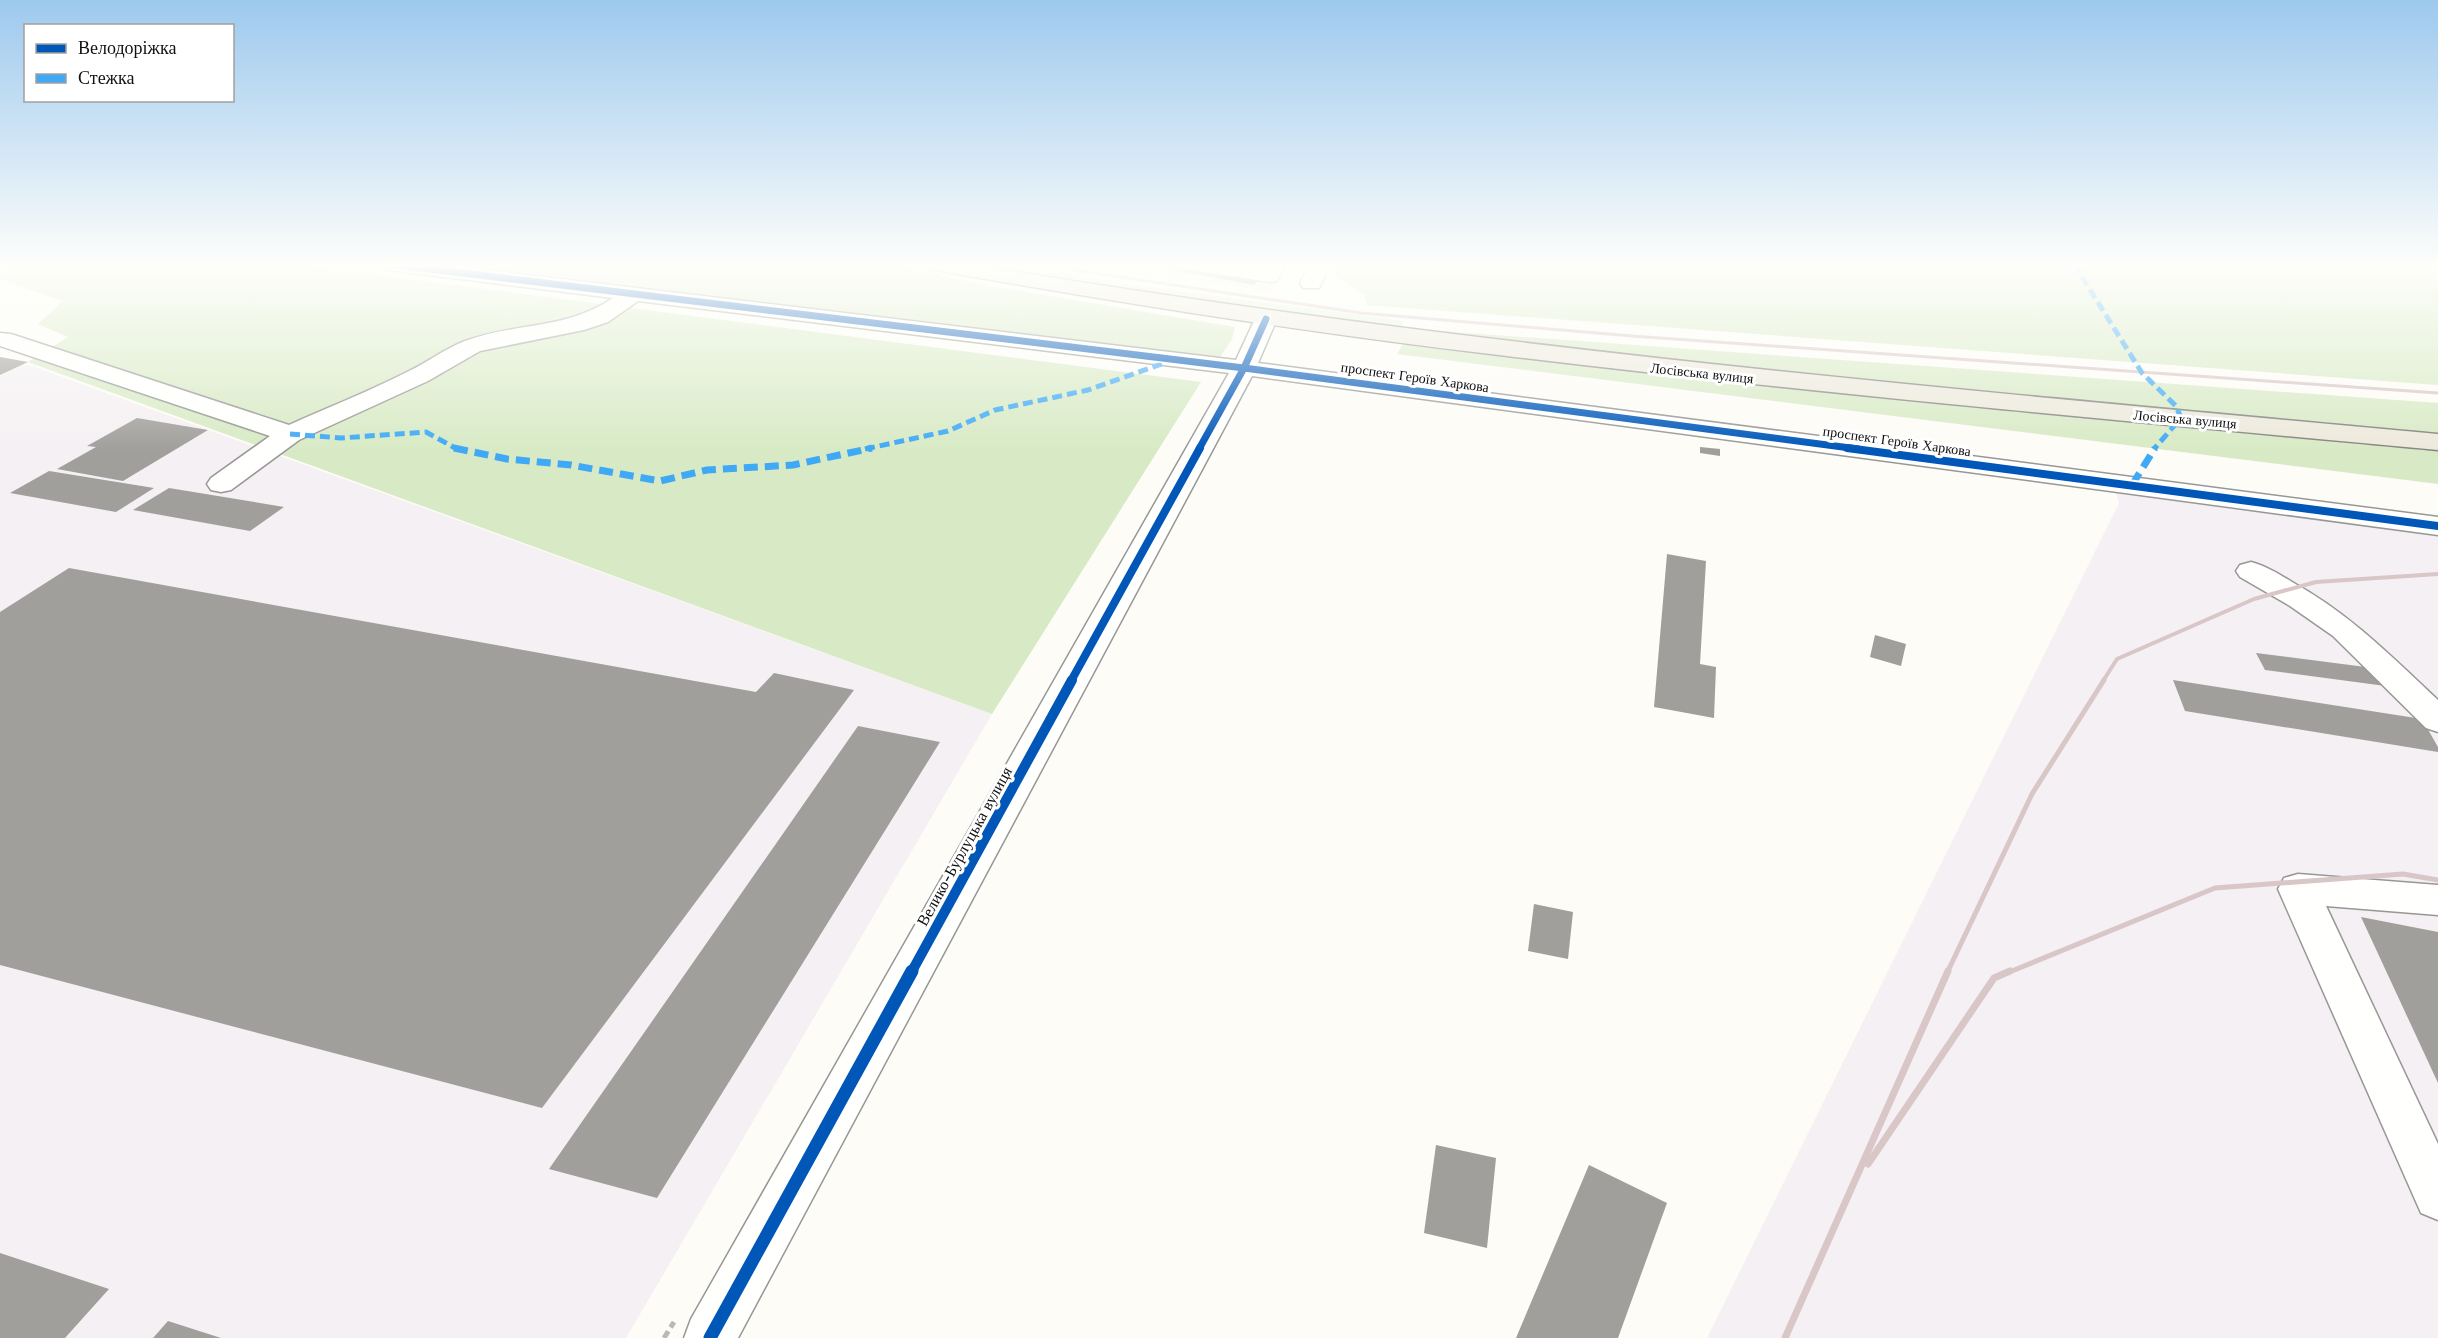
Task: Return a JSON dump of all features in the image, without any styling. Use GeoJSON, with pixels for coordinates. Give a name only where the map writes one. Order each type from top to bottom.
{"type":"FeatureCollection","features":[{"type":"Feature","properties":{"kind":"main road","name":"Лосівська вулиця"},"geometry":{"type":"LineString","coordinates":[[1326,326],[1718,375],[2438,442]]}},
{"type":"Feature","properties":{"kind":"street"},"geometry":{"type":"LineString","coordinates":[[221,484],[290,434],[419,376],[472,346],[500,338],[565,326]]}},
{"type":"Feature","properties":{"kind":"street","name":"проспект Героїв Харкова"},"geometry":{"type":"LineString","coordinates":[[901,326],[1244,368],[2438,526]]}},
{"type":"Feature","properties":{"kind":"street","name":"Велико-Бурлуцька вулиця"},"geometry":{"type":"LineString","coordinates":[[710,1338],[1244,368],[1263,326]]}},
{"type":"Feature","properties":{"kind":"street"},"geometry":{"type":"LineString","coordinates":[[3,339],[290,434]]}},
{"type":"Feature","properties":{"kind":"street"},"geometry":{"type":"LineString","coordinates":[[2251,571],[2301,599],[2344,629],[2438,720]]}},
{"type":"Feature","properties":{"kind":"street"},"geometry":{"type":"LineString","coordinates":[[2438,900],[2298,889],[2438,1197]]}},
{"type":"Feature","properties":{"kind":"shaded area"},"geometry":{"type":"Polygon","coordinates":[[[0,360],[32,366],[992,714],[626,1338],[0,1338],[0,360]]]}},
{"type":"Feature","properties":{"kind":"shaded area"},"geometry":{"type":"Polygon","coordinates":[[[2116,493],[2438,536],[2438,1338],[1707,1338],[2119,503],[2116,493]]]}},
{"type":"Feature","properties":{"kind":"green space"},"geometry":{"type":"Polygon","coordinates":[[[44,326],[773,326],[1201,382],[992,714],[28,362],[68,337],[44,326]]]}},
{"type":"Feature","properties":{"kind":"green space"},"geometry":{"type":"Polygon","coordinates":[[[969,326],[1235,327],[1232,339],[1220,357],[969,326]]]}},
{"type":"Feature","properties":{"kind":"green space"},"geometry":{"type":"Polygon","coordinates":[[[1366,326],[1401,326],[1399,331],[1366,326]]]}},
{"type":"Feature","properties":{"kind":"green space"},"geometry":{"type":"Polygon","coordinates":[[[1654,326],[2438,326],[2438,385],[1654,326]]]}},
{"type":"Feature","properties":{"kind":"green space"},"geometry":{"type":"Polygon","coordinates":[[[1412,329],[2438,403],[2438,484],[1397,354],[1412,329]]]}},
{"type":"Feature","properties":{"kind":"building"},"geometry":{"type":"Polygon","coordinates":[[[0,357],[28,362],[0,375],[0,357]]]}},
{"type":"Feature","properties":{"kind":"building"},"geometry":{"type":"Polygon","coordinates":[[[137,418],[208,430],[123,481],[57,469],[96,447],[87,446],[137,418]]]}},
{"type":"Feature","properties":{"kind":"building"},"geometry":{"type":"Polygon","coordinates":[[[1700,447],[1720,449],[1720,456],[1700,453],[1700,447]]]}},
{"type":"Feature","properties":{"kind":"building"},"geometry":{"type":"Polygon","coordinates":[[[49,471],[154,488],[116,512],[10,493],[49,471]]]}},
{"type":"Feature","properties":{"kind":"building"},"geometry":{"type":"Polygon","coordinates":[[[169,488],[284,507],[250,531],[133,510],[169,488]]]}},
{"type":"Feature","properties":{"kind":"building"},"geometry":{"type":"Polygon","coordinates":[[[1667,554],[1706,561],[1700,664],[1716,667],[1714,718],[1654,707],[1667,554]]]}},
{"type":"Feature","properties":{"kind":"building"},"geometry":{"type":"Polygon","coordinates":[[[69,568],[756,692],[774,673],[854,690],[542,1108],[0,965],[0,612],[69,568]]]}},
{"type":"Feature","properties":{"kind":"building"},"geometry":{"type":"Polygon","coordinates":[[[1875,635],[1906,644],[1901,666],[1870,657],[1875,635]]]}},
{"type":"Feature","properties":{"kind":"building"},"geometry":{"type":"Polygon","coordinates":[[[2256,653],[2381,669],[2393,687],[2265,670],[2256,653]]]}},
{"type":"Feature","properties":{"kind":"building"},"geometry":{"type":"Polygon","coordinates":[[[2173,680],[2422,719],[2438,747],[2438,752],[2185,711],[2173,680]]]}},
{"type":"Feature","properties":{"kind":"building"},"geometry":{"type":"Polygon","coordinates":[[[858,726],[940,742],[657,1198],[549,1169],[858,726]]]}},
{"type":"Feature","properties":{"kind":"building"},"geometry":{"type":"Polygon","coordinates":[[[1534,904],[1573,912],[1568,959],[1528,951],[1534,904]]]}},
{"type":"Feature","properties":{"kind":"building"},"geometry":{"type":"Polygon","coordinates":[[[2361,917],[2438,932],[2438,1083],[2361,917]]]}},
{"type":"Feature","properties":{"kind":"building"},"geometry":{"type":"Polygon","coordinates":[[[1436,1145],[1496,1158],[1487,1248],[1424,1233],[1436,1145]]]}},
{"type":"Feature","properties":{"kind":"building"},"geometry":{"type":"Polygon","coordinates":[[[1589,1165],[1667,1203],[1618,1338],[1516,1338],[1589,1165]]]}},
{"type":"Feature","properties":{"kind":"building"},"geometry":{"type":"Polygon","coordinates":[[[0,1253],[109,1289],[65,1338],[0,1338],[0,1253]]]}},
{"type":"Feature","properties":{"kind":"building"},"geometry":{"type":"Polygon","coordinates":[[[168,1321],[221,1338],[153,1338],[168,1321]]]}},
{"type":"Feature","properties":{"kind":"railway"},"geometry":{"type":"LineString","coordinates":[[1519,326],[2438,393]]}},
{"type":"Feature","properties":{"kind":"railway"},"geometry":{"type":"LineString","coordinates":[[2103,681],[2117,659],[2254,599],[2316,582],[2438,574]]}},
{"type":"Feature","properties":{"kind":"railway"},"geometry":{"type":"LineString","coordinates":[[1947,973],[2032,794],[2104,680]]}},
{"type":"Feature","properties":{"kind":"railway"},"geometry":{"type":"LineString","coordinates":[[2007,973],[2215,888],[2403,874],[2438,880]]}},
{"type":"Feature","properties":{"kind":"railway"},"geometry":{"type":"LineString","coordinates":[[1785,1338],[1948,971]]}},
{"type":"Feature","properties":{"kind":"railway"},"geometry":{"type":"LineString","coordinates":[[1868,1164],[1994,978],[2010,971]]}},
{"type":"Feature","properties":{"kind":"marked path"},"geometry":{"type":"LineString","coordinates":[[2113,326],[2142,373],[2176,406],[2181,418],[2148,456],[2132,485]]}},
{"type":"Feature","properties":{"kind":"marked path"},"geometry":{"type":"LineString","coordinates":[[290,434],[341,438],[426,432],[456,449],[507,459],[571,465],[660,481],[707,470],[793,465],[948,431],[995,410],[1088,390],[1167,362]]}},
{"type":"Feature","properties":{"kind":"cycle path"},"geometry":{"type":"LineString","coordinates":[[902,326],[1244,368],[2438,526]]}},
{"type":"Feature","properties":{"kind":"cycle path"},"geometry":{"type":"LineString","coordinates":[[710,1338],[1244,368],[1263,326]]}}]}
